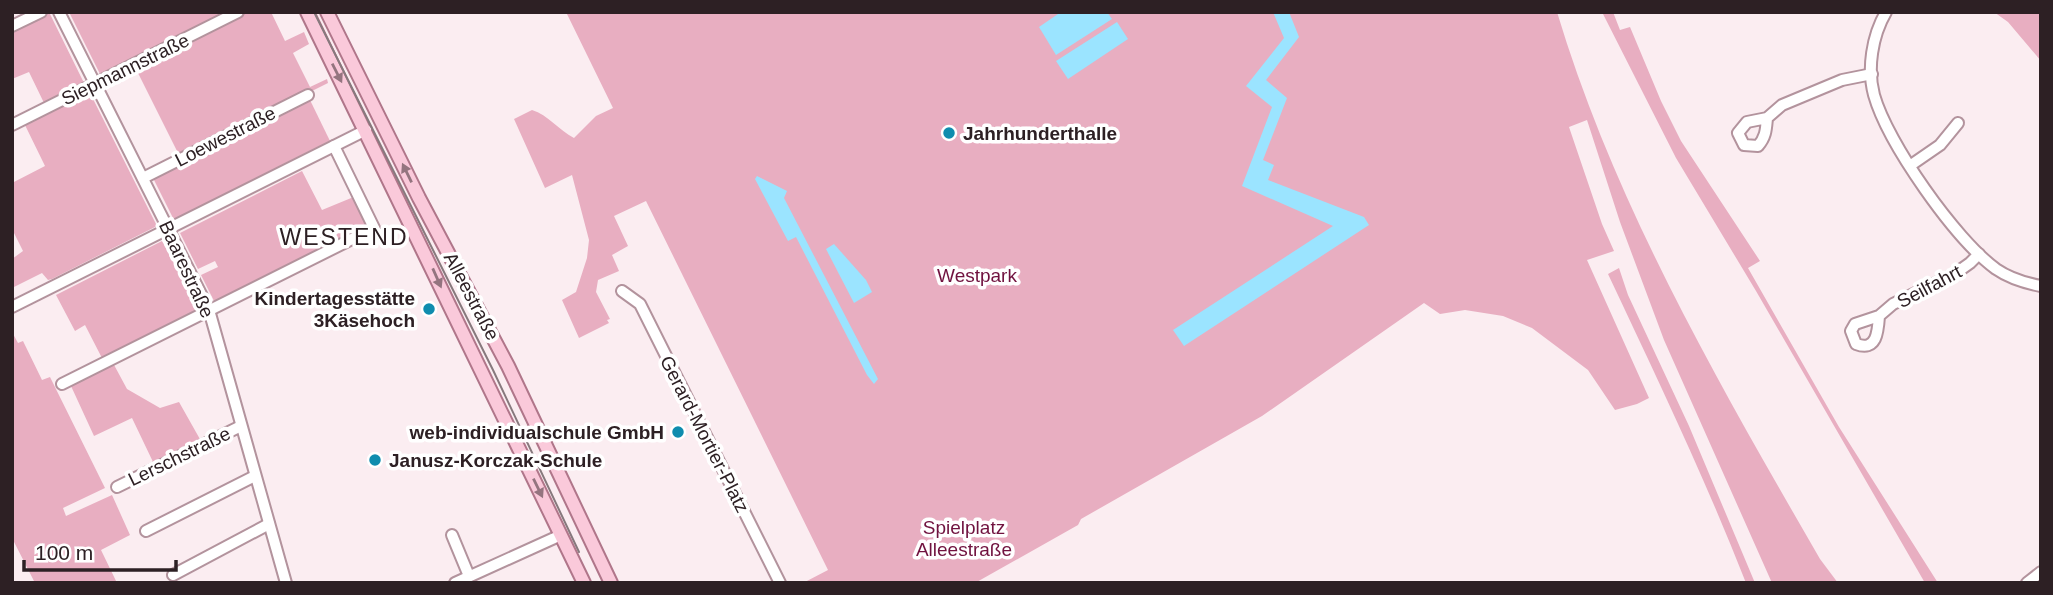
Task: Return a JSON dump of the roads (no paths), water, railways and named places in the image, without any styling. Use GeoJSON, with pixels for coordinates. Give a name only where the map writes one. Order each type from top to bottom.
{"type":"FeatureCollection","features":[{"type":"Feature","properties":{"kind":"main road","name":"Alleestraße"},"geometry":{"type":"LineString","coordinates":[[307,12],[584,583]]}},
{"type":"Feature","properties":{"kind":"main road","name":"Alleestraße"},"geometry":{"type":"LineString","coordinates":[[327,12],[490,331],[611,583]]}},
{"type":"Feature","properties":{"kind":"street"},"geometry":{"type":"LineString","coordinates":[[12,26],[41,12]]}},
{"type":"Feature","properties":{"kind":"street","name":"Baarestraße"},"geometry":{"type":"LineString","coordinates":[[59,12],[209,310],[286,583]]}},
{"type":"Feature","properties":{"kind":"street","name":"Siepmannstraße"},"geometry":{"type":"LineString","coordinates":[[12,124],[238,12]]}},
{"type":"Feature","properties":{"kind":"street","name":"Seilfahrt"},"geometry":{"type":"LineString","coordinates":[[1871,12],[1884,15],[1872,54],[1874,93],[1881,115],[1910,165],[1944,215],[1979,254],[2008,275],[2041,286]]}},
{"type":"Feature","properties":{"kind":"street"},"geometry":{"type":"LineString","coordinates":[[1767,118],[1782,105],[1842,80],[1871,74]]}},
{"type":"Feature","properties":{"kind":"street","name":"Loewestraße"},"geometry":{"type":"LineString","coordinates":[[143,178],[308,95]]}},
{"type":"Feature","properties":{"kind":"street"},"geometry":{"type":"LineString","coordinates":[[1910,165],[1940,145],[1958,123]]}},
{"type":"Feature","properties":{"kind":"street"},"geometry":{"type":"LineString","coordinates":[[13,307],[366,130]]}},
{"type":"Feature","properties":{"kind":"street"},"geometry":{"type":"LineString","coordinates":[[62,384],[374,228],[334,146]]}},
{"type":"Feature","properties":{"kind":"street","name":"Seilfahrt"},"geometry":{"type":"LineString","coordinates":[[1879,316],[1893,304],[1956,273],[1979,254]]}},
{"type":"Feature","properties":{"kind":"street","name":"Gerard-Mortier-Platz"},"geometry":{"type":"LineString","coordinates":[[622,290],[640,304],[780,583]]}},
{"type":"Feature","properties":{"kind":"street","name":"Lerschstraße"},"geometry":{"type":"LineString","coordinates":[[117,487],[241,426]]}},
{"type":"Feature","properties":{"kind":"street"},"geometry":{"type":"LineString","coordinates":[[146,531],[255,476]]}},
{"type":"Feature","properties":{"kind":"street"},"geometry":{"type":"LineString","coordinates":[[173,575],[269,524]]}},
{"type":"Feature","properties":{"kind":"street"},"geometry":{"type":"LineString","coordinates":[[452,535],[469,576]]}},
{"type":"Feature","properties":{"kind":"street"},"geometry":{"type":"LineString","coordinates":[[455,583],[561,535]]}},
{"type":"Feature","properties":{"kind":"water"},"geometry":{"type":"Polygon","coordinates":[[[1061,12],[1107,12],[1112,19],[1056,55],[1039,27],[1061,12]]]}},
{"type":"Feature","properties":{"kind":"water"},"geometry":{"type":"Polygon","coordinates":[[[1273,12],[1289,12],[1299,37],[1266,80],[1287,98],[1263,160],[1274,165],[1268,180],[1364,217],[1369,225],[1184,346],[1173,330],[1333,226],[1242,186],[1272,107],[1246,86],[1284,38],[1273,12]]]}},
{"type":"Feature","properties":{"kind":"water"},"geometry":{"type":"Polygon","coordinates":[[[1117,22],[1128,39],[1068,79],[1056,61],[1117,22]]]}},
{"type":"Feature","properties":{"kind":"water"},"geometry":{"type":"Polygon","coordinates":[[[757,176],[787,191],[784,198],[878,379],[874,384],[796,237],[788,241],[755,179],[757,176]]]}},
{"type":"Feature","properties":{"kind":"water"},"geometry":{"type":"Polygon","coordinates":[[[834,244],[866,280],[872,292],[854,303],[826,249],[834,244]]]}},
{"type":"Feature","properties":{"kind":"tram line"},"geometry":{"type":"LineString","coordinates":[[314,12],[493,370],[579,552]]}},
{"type":"Feature","properties":{"kind":"place","name":"Jahrhunderthalle"},"geometry":{"type":"Point","coordinates":[949,133]}},
{"type":"Feature","properties":{"kind":"place","name":"Kindertagesstätte 3Käsehoch"},"geometry":{"type":"Point","coordinates":[429,309]}},
{"type":"Feature","properties":{"kind":"place","name":"web-individualschule GmbH"},"geometry":{"type":"Point","coordinates":[678,432]}},
{"type":"Feature","properties":{"kind":"place","name":"Janusz-Korczak-Schule"},"geometry":{"type":"Point","coordinates":[375,460]}},
{"type":"Feature","properties":{"kind":"district","name":"WESTEND"},"geometry":{"type":"Point","coordinates":[344,237]}},
{"type":"Feature","properties":{"kind":"park label","name":"Westpark"},"geometry":{"type":"Point","coordinates":[977,275]}},
{"type":"Feature","properties":{"kind":"park label","name":"Spielplatz Alleestraße"},"geometry":{"type":"Point","coordinates":[964,538]}}]}
